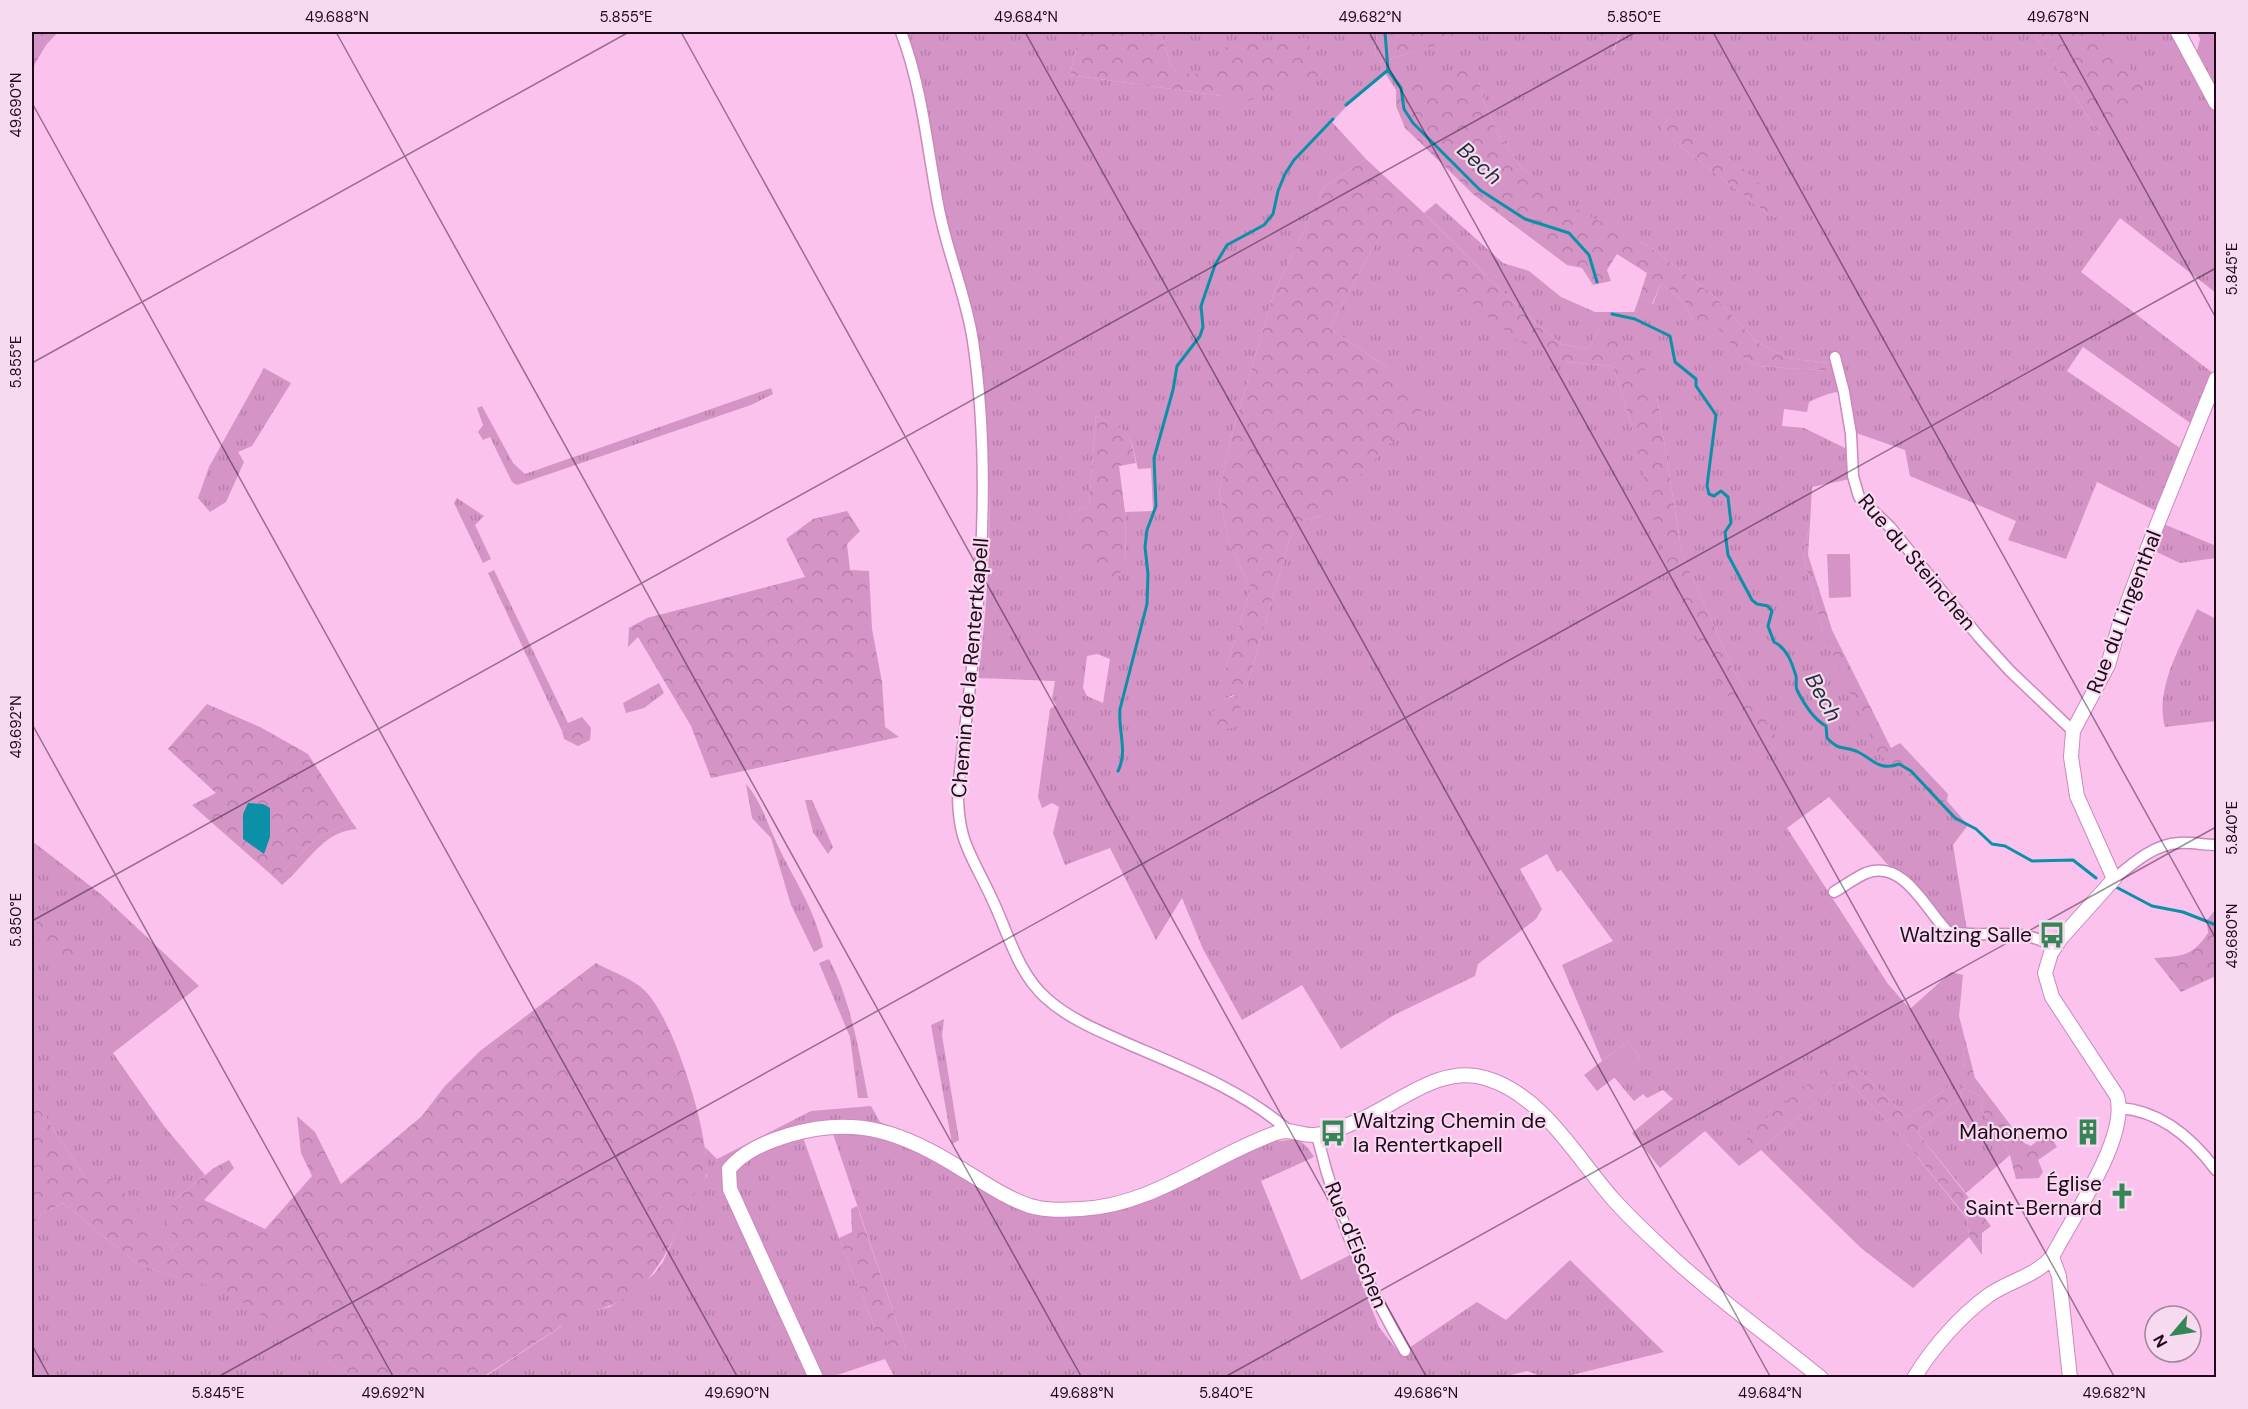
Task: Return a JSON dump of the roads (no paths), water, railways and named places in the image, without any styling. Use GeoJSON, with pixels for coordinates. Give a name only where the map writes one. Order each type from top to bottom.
{"type":"FeatureCollection","features":[{"type":"Feature","properties":{"kind":"street","name":"Chemin de la Rentertkapell"},"geometry":{"type":"LineString","coordinates":[[901,32],[917,84],[938,206],[972,338],[981,408],[985,506],[979,615],[957,788],[957,815],[962,840],[992,898],[1018,960],[1045,997],[1065,1012],[1112,1037],[1214,1081],[1267,1112],[1288,1130]]}},
{"type":"Feature","properties":{"kind":"street"},"geometry":{"type":"LineString","coordinates":[[2178,32],[2217,103]]}},
{"type":"Feature","properties":{"kind":"street","name":"Rue du Steinchen"},"geometry":{"type":"LineString","coordinates":[[1835,357],[1844,392],[1851,434],[1853,476],[1859,497],[1890,527],[1995,654],[2073,731]]}},
{"type":"Feature","properties":{"kind":"street","name":"Rue du Lingenthal"},"geometry":{"type":"LineString","coordinates":[[2114,879],[2077,796],[2072,768],[2073,731],[2108,665],[2120,623],[2149,545],[2217,379]]}},
{"type":"Feature","properties":{"kind":"street"},"geometry":{"type":"LineString","coordinates":[[1914,1377],[1925,1360],[1977,1305],[1991,1294],[2040,1270],[2052,1257],[2104,1163],[2120,1108],[2105,1075],[2048,988],[2045,973],[2047,963],[2055,948],[2114,879],[2133,863],[2162,846],[2179,843],[2217,845]]}},
{"type":"Feature","properties":{"kind":"street"},"geometry":{"type":"LineString","coordinates":[[1834,892],[1868,872],[1886,871],[1911,887],[1948,932],[1968,936],[2024,934],[2043,939],[2055,948]]}},
{"type":"Feature","properties":{"kind":"street"},"geometry":{"type":"LineString","coordinates":[[816,1377],[730,1189],[729,1169],[737,1159],[750,1151],[801,1132],[853,1126],[883,1130],[908,1139],[948,1160],[999,1192],[1032,1207],[1058,1210],[1088,1209],[1158,1190],[1268,1136],[1288,1130],[1317,1135],[1360,1120],[1435,1081],[1457,1076],[1482,1077],[1502,1084],[1540,1112],[1614,1200],[1659,1245],[1722,1303],[1821,1377]]}},
{"type":"Feature","properties":{"kind":"street"},"geometry":{"type":"LineString","coordinates":[[2120,1108],[2144,1111],[2165,1121],[2201,1151],[2217,1170]]}},
{"type":"Feature","properties":{"kind":"street","name":"Rue d'Eischen"},"geometry":{"type":"LineString","coordinates":[[1317,1135],[1329,1188],[1365,1276],[1405,1352]]}},
{"type":"Feature","properties":{"kind":"street"},"geometry":{"type":"LineString","coordinates":[[2052,1257],[2059,1276],[2070,1377]]}},
{"type":"Feature","properties":{"kind":"water"},"geometry":{"type":"Polygon","coordinates":[[[248,803],[263,804],[270,808],[270,837],[264,854],[243,839],[243,814],[248,803]]]}},
{"type":"Feature","properties":{"kind":"waterway","name":"Bech"},"geometry":{"type":"LineString","coordinates":[[1385,32],[1388,70],[1401,88],[1404,109],[1413,123],[1480,190],[1525,219],[1569,233],[1589,255],[1597,282]]}},
{"type":"Feature","properties":{"kind":"waterway"},"geometry":{"type":"LineString","coordinates":[[1346,105],[1388,70]]}},
{"type":"Feature","properties":{"kind":"waterway"},"geometry":{"type":"LineString","coordinates":[[1118,771],[1122,756],[1120,709],[1147,604],[1148,574],[1145,547],[1147,530],[1156,506],[1154,458],[1173,390],[1177,366],[1200,336],[1203,327],[1201,306],[1215,265],[1227,245],[1264,225],[1273,214],[1278,191],[1294,160],[1333,119]]}},
{"type":"Feature","properties":{"kind":"waterway","name":"Bech"},"geometry":{"type":"LineString","coordinates":[[1612,314],[1635,319],[1670,336],[1675,362],[1696,379],[1696,386],[1716,415],[1707,486],[1709,494],[1714,496],[1721,491],[1728,497],[1731,523],[1725,532],[1728,555],[1752,600],[1757,604],[1768,606],[1772,611],[1768,626],[1774,642],[1788,656],[1796,676],[1797,690],[1809,711],[1826,726],[1827,738],[1838,747],[1856,751],[1881,765],[1899,764],[1911,771],[1955,818],[1976,829],[1992,844],[2005,846],[2032,861],[2073,860],[2096,878]]}},
{"type":"Feature","properties":{"kind":"waterway","name":"Bech"},"geometry":{"type":"LineString","coordinates":[[2116,887],[2152,906],[2183,912],[2216,925]]}},
{"type":"Feature","properties":{"kind":"place","name":"Waltzing Salle"},"geometry":{"type":"Point","coordinates":[2052,935]}},
{"type":"Feature","properties":{"kind":"place","name":"Mahonemo"},"geometry":{"type":"Point","coordinates":[2088,1132]}},
{"type":"Feature","properties":{"kind":"place","name":"Waltzing Chemin de la Rentertkapell"},"geometry":{"type":"Point","coordinates":[1333,1133]}},
{"type":"Feature","properties":{"kind":"place","name":"Église Saint-Bernard"},"geometry":{"type":"Point","coordinates":[2122,1196]}}]}
